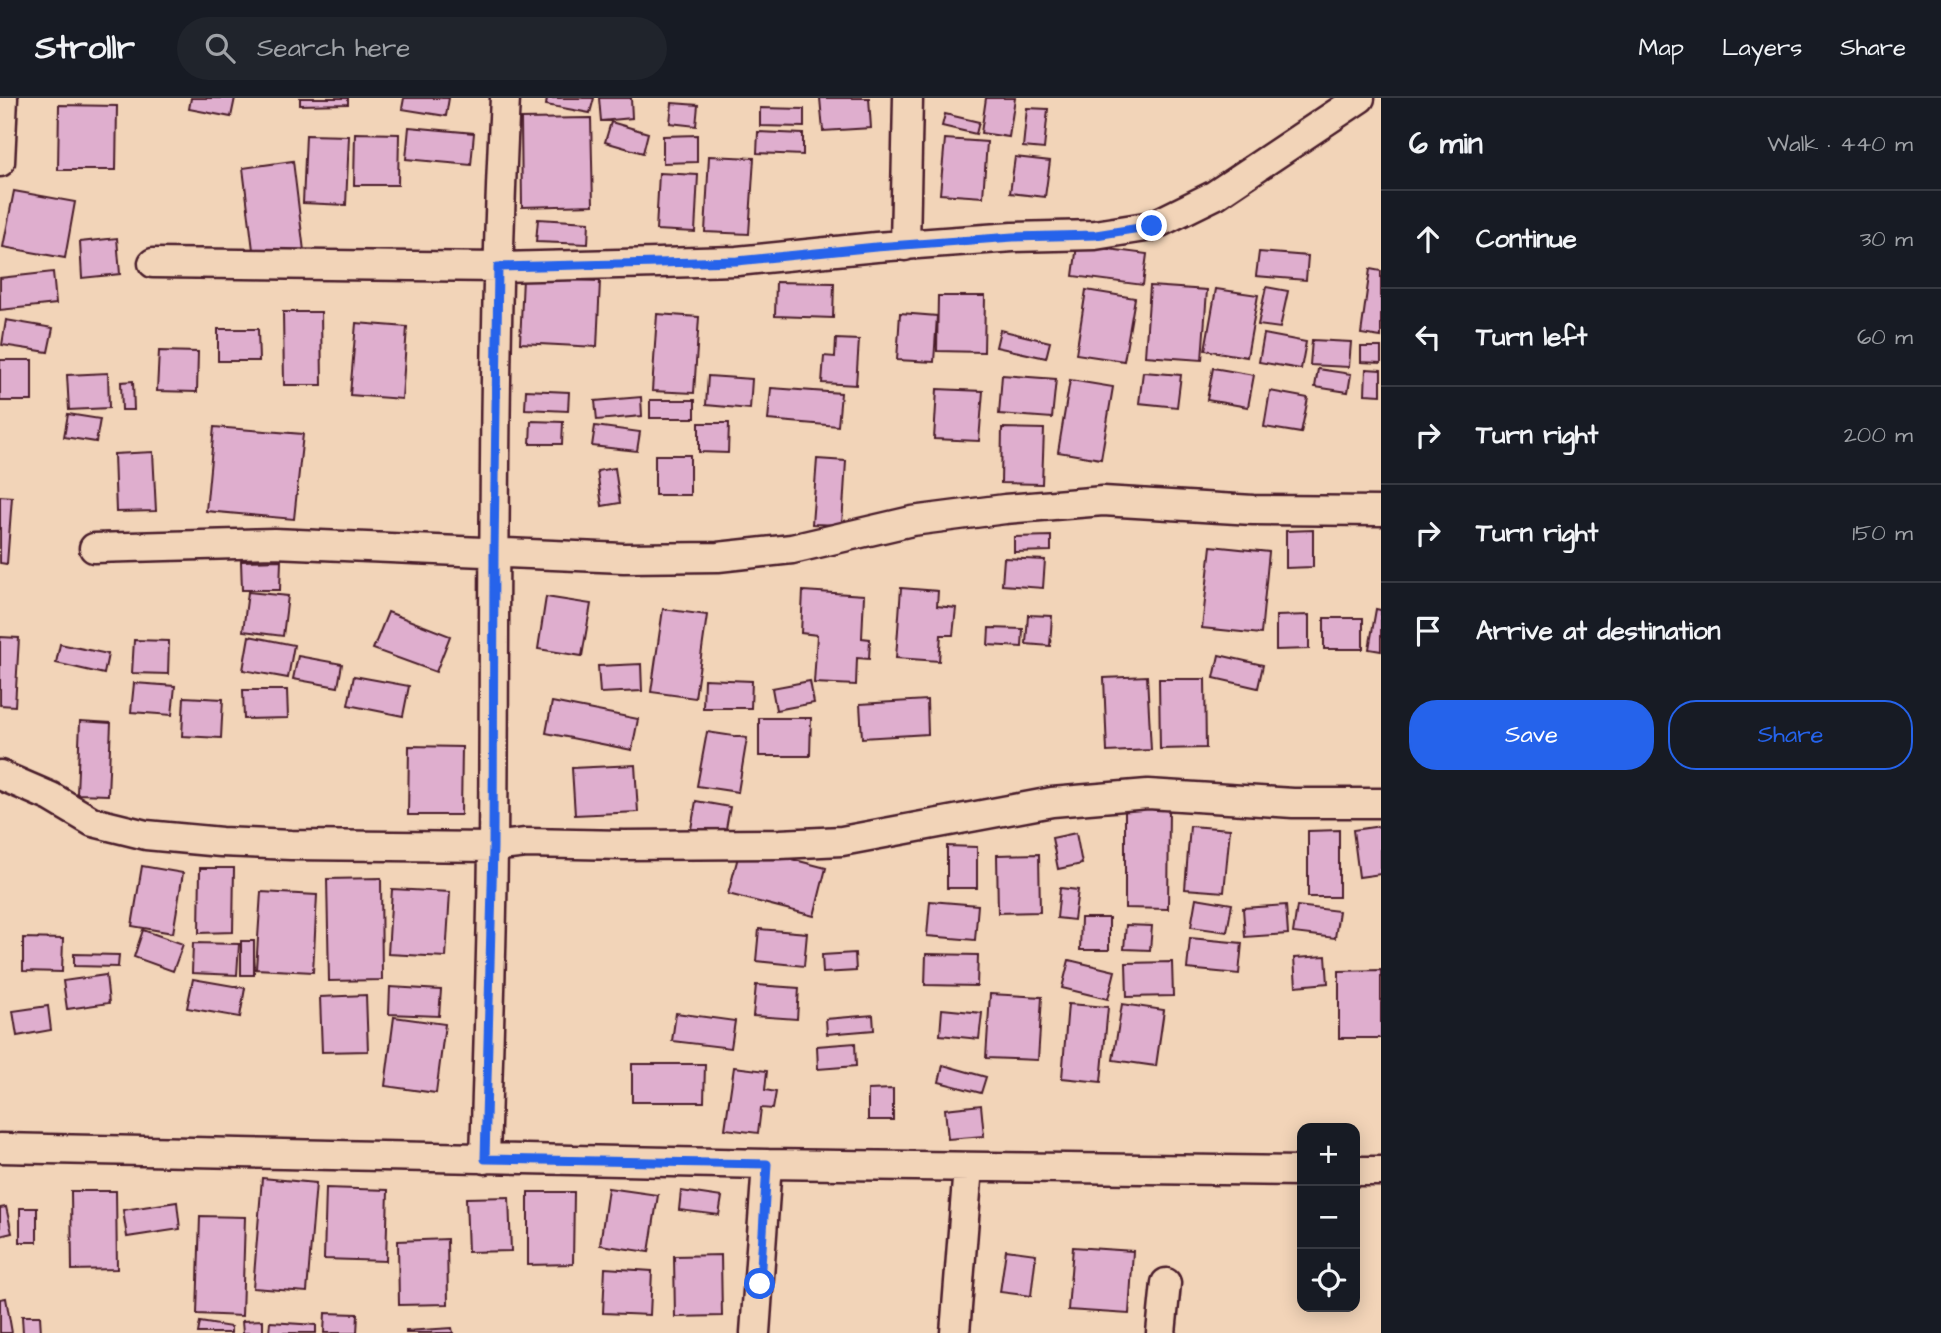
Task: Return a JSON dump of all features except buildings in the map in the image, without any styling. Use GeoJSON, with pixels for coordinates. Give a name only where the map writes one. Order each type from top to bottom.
{"type":"FeatureCollection","features":[{"type":"Feature","properties":{"kind":"street"},"geometry":{"type":"LineString","coordinates":[[0,162],[3,98]]}},
{"type":"Feature","properties":{"kind":"street"},"geometry":{"type":"LineString","coordinates":[[485,1159],[493,847],[498,267],[505,98]]}},
{"type":"Feature","properties":{"kind":"street"},"geometry":{"type":"LineString","coordinates":[[905,246],[908,98]]}},
{"type":"Feature","properties":{"kind":"street"},"geometry":{"type":"LineString","coordinates":[[153,263],[498,267],[737,261],[1013,237],[1096,235],[1152,226],[1215,195],[1360,98]]}},
{"type":"Feature","properties":{"kind":"street"},"geometry":{"type":"LineString","coordinates":[[94,548],[274,543],[624,558],[718,557],[792,549],[912,521],[1103,500],[1253,510],[1381,511]]}},
{"type":"Feature","properties":{"kind":"street"},"geometry":{"type":"LineString","coordinates":[[0,775],[51,797],[93,822],[146,835],[291,845],[493,847],[526,843],[715,845],[842,841],[1052,802],[1148,794],[1293,803],[1381,803]]}},
{"type":"Feature","properties":{"kind":"street"},"geometry":{"type":"LineString","coordinates":[[0,1149],[1297,1171]]}},
{"type":"Feature","properties":{"kind":"street"},"geometry":{"type":"LineString","coordinates":[[755,1333],[767,1164]]}},
{"type":"Feature","properties":{"kind":"street"},"geometry":{"type":"LineString","coordinates":[[955,1333],[968,1167]]}},
{"type":"Feature","properties":{"kind":"street"},"geometry":{"type":"LineString","coordinates":[[1360,1171],[1381,1171]]}},
{"type":"Feature","properties":{"kind":"street"},"geometry":{"type":"LineString","coordinates":[[1161,1333],[1166,1283]]}},
{"type":"Feature","properties":{"kind":"route"},"geometry":{"type":"LineString","coordinates":[[760,1284],[767,1164],[485,1159],[493,847],[498,267],[737,261],[1013,237],[1096,235],[1152,226]]}}]}
